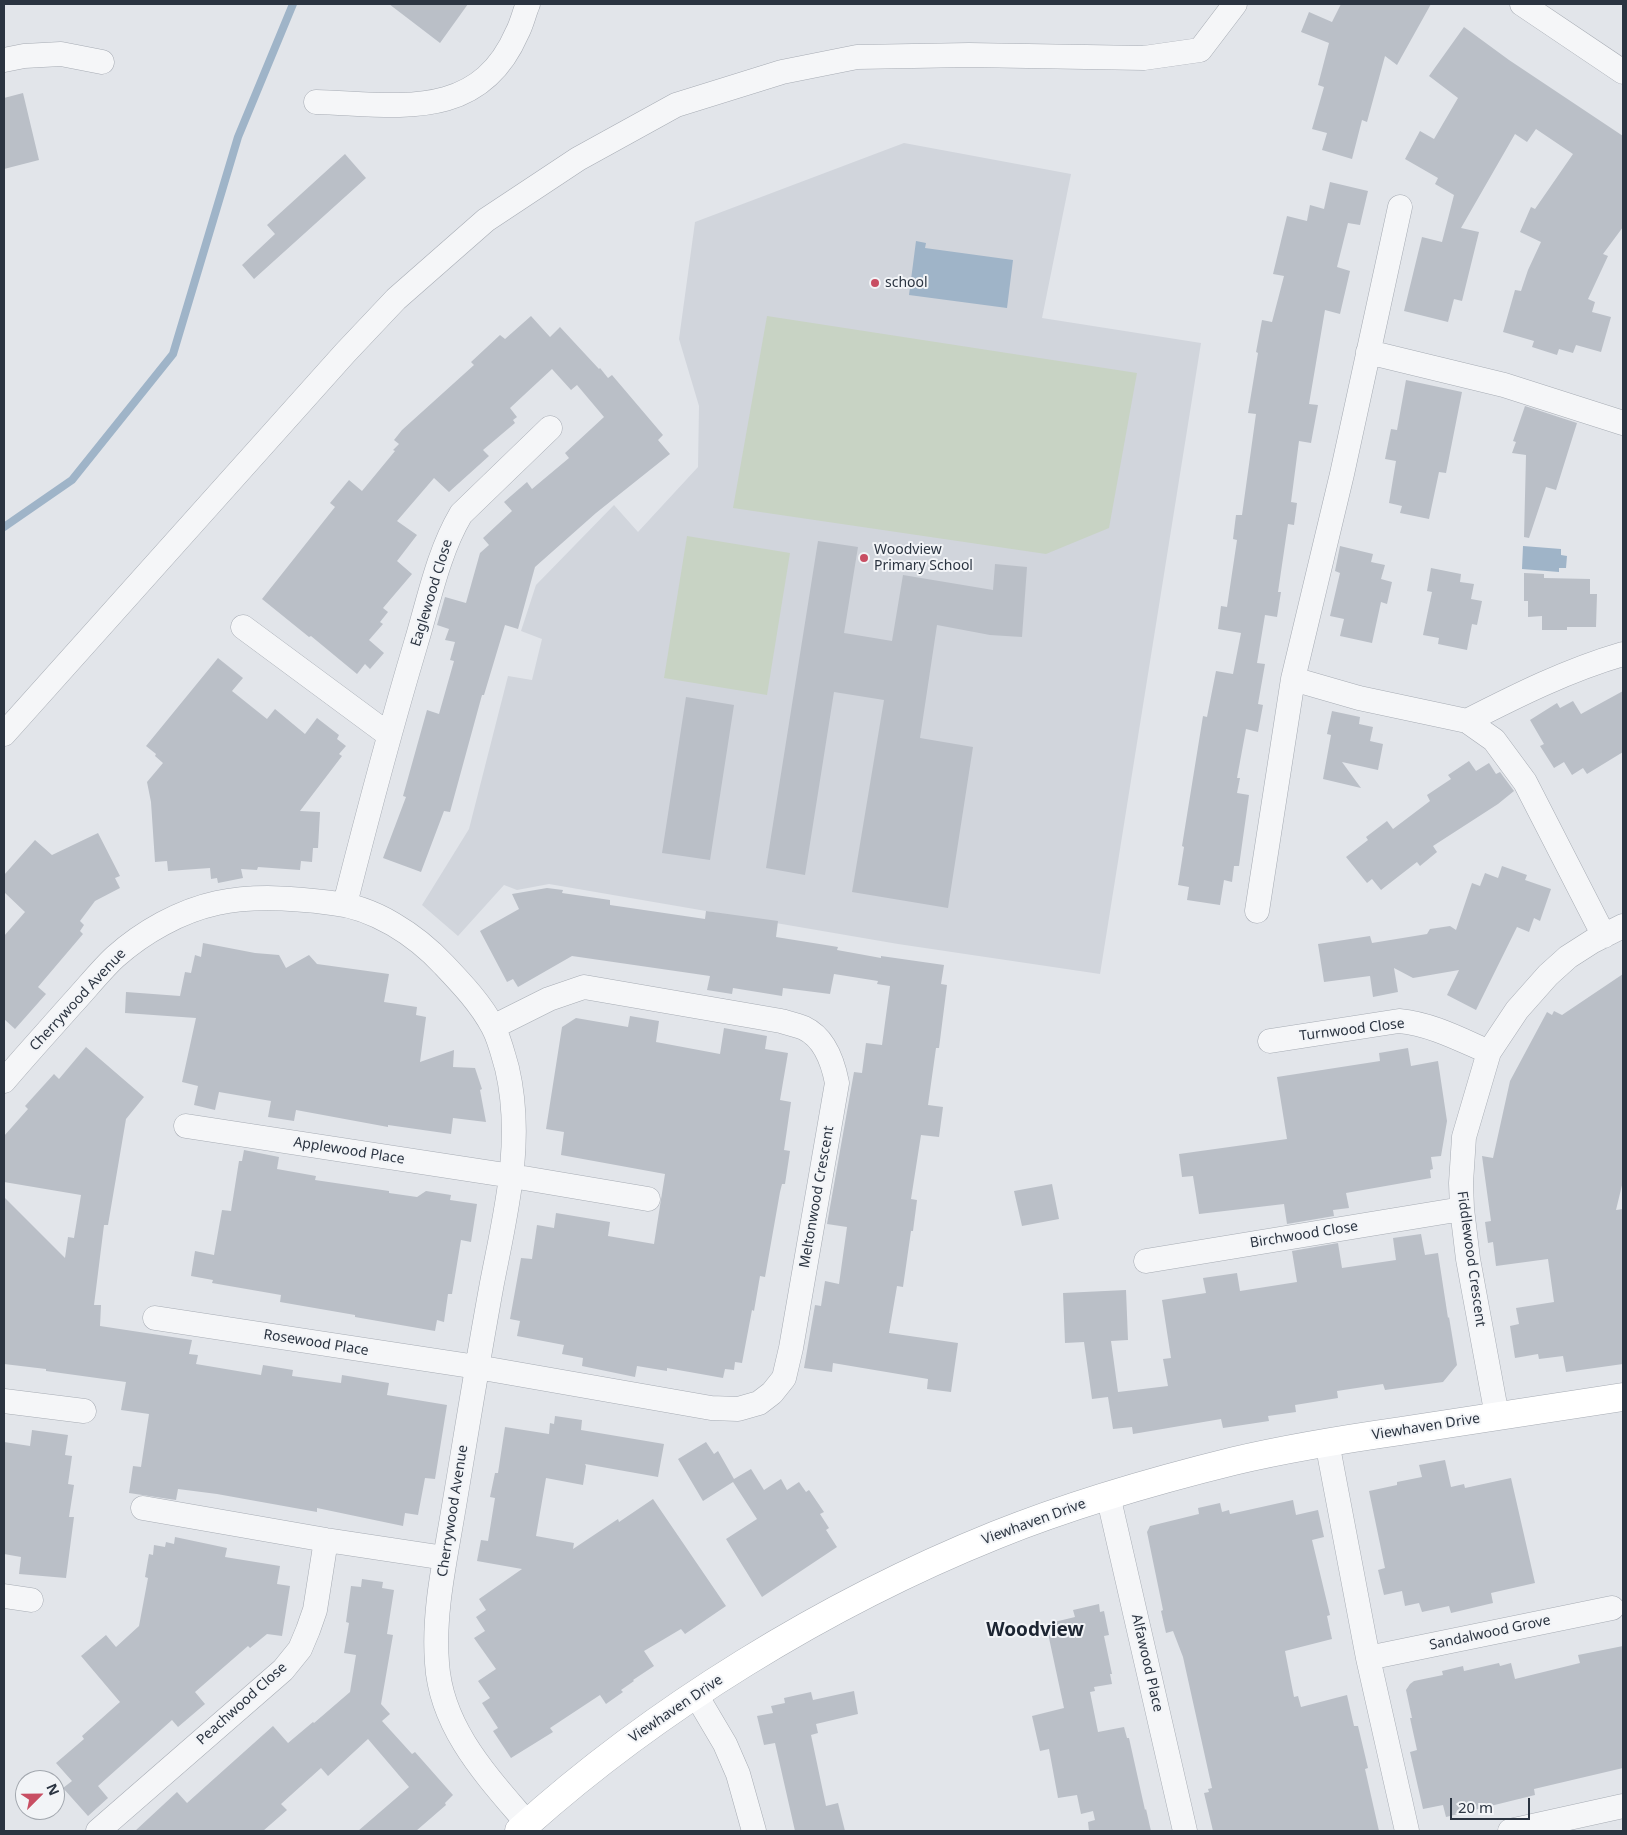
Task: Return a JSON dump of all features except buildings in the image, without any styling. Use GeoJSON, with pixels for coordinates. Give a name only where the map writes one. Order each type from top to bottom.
{"type":"FeatureCollection","features":[{"type":"Feature","properties":{"kind":"street"},"geometry":{"type":"LineString","coordinates":[[316,102],[417,105],[437,102],[460,95],[478,84],[502,60],[518,33],[528,4]]}},
{"type":"Feature","properties":{"kind":"street"},"geometry":{"type":"LineString","coordinates":[[4,734],[345,353],[396,299],[486,220],[578,159],[676,105],[782,72],[857,57],[999,55],[1144,58],[1200,50],[1235,4]]}},
{"type":"Feature","properties":{"kind":"street"},"geometry":{"type":"LineString","coordinates":[[1522,4],[1623,72]]}},
{"type":"Feature","properties":{"kind":"street"},"geometry":{"type":"LineString","coordinates":[[4,60],[24,56],[61,54],[102,62]]}},
{"type":"Feature","properties":{"kind":"street"},"geometry":{"type":"LineString","coordinates":[[1258,912],[1293,678],[1342,474],[1400,207]]}},
{"type":"Feature","properties":{"kind":"street"},"geometry":{"type":"LineString","coordinates":[[1368,352],[1504,385],[1623,423]]}},
{"type":"Feature","properties":{"kind":"street","name":"Eaglewood Close"},"geometry":{"type":"LineString","coordinates":[[345,904],[389,735],[440,562],[452,530],[461,514],[550,428]]}},
{"type":"Feature","properties":{"kind":"street"},"geometry":{"type":"LineString","coordinates":[[243,627],[389,735]]}},
{"type":"Feature","properties":{"kind":"street"},"geometry":{"type":"LineString","coordinates":[[1467,721],[1528,689],[1594,663],[1623,654]]}},
{"type":"Feature","properties":{"kind":"street"},"geometry":{"type":"LineString","coordinates":[[1293,678],[1359,698],[1467,721],[1494,740],[1525,782],[1614,931]]}},
{"type":"Feature","properties":{"kind":"street","name":"Cherrywood Avenue"},"geometry":{"type":"LineString","coordinates":[[4,1081],[116,956],[153,929],[190,910],[218,903],[237,900],[295,898],[345,904],[395,926],[432,952],[479,1005],[493,1027],[503,1051],[511,1088],[515,1130],[512,1176],[477,1367],[438,1606],[437,1667],[444,1702],[457,1732],[480,1768],[523,1827]]}},
{"type":"Feature","properties":{"kind":"street","name":"Fiddlewood Crescent"},"geometry":{"type":"LineString","coordinates":[[1497,1416],[1468,1259],[1462,1209],[1461,1183],[1464,1137],[1489,1052],[1517,1010],[1548,975],[1568,958],[1593,941],[1614,931]]}},
{"type":"Feature","properties":{"kind":"street","name":"Meltonwood Crescent"},"geometry":{"type":"LineString","coordinates":[[477,1367],[710,1408],[738,1409],[759,1403],[772,1393],[784,1378],[792,1348],[837,1083],[828,1052],[820,1040],[804,1028],[781,1021],[610,991],[584,988],[569,991],[493,1027]]}},
{"type":"Feature","properties":{"kind":"street","name":"Turnwood Close"},"geometry":{"type":"LineString","coordinates":[[1270,1041],[1399,1021],[1432,1027],[1489,1052]]}},
{"type":"Feature","properties":{"kind":"street","name":"Applewood Place"},"geometry":{"type":"LineString","coordinates":[[186,1126],[512,1176]]}},
{"type":"Feature","properties":{"kind":"street"},"geometry":{"type":"LineString","coordinates":[[512,1176],[648,1199]]}},
{"type":"Feature","properties":{"kind":"street","name":"Birchwood Close"},"geometry":{"type":"LineString","coordinates":[[1146,1261],[1462,1209]]}},
{"type":"Feature","properties":{"kind":"street","name":"Rosewood Place"},"geometry":{"type":"LineString","coordinates":[[155,1318],[477,1367]]}},
{"type":"Feature","properties":{"kind":"street","name":"Viewhaven Drive"},"geometry":{"type":"LineString","coordinates":[[523,1827],[617,1749],[769,1648],[922,1567],[996,1535],[1108,1495],[1237,1460],[1327,1442],[1623,1397]]}},
{"type":"Feature","properties":{"kind":"street"},"geometry":{"type":"LineString","coordinates":[[4,1401],[84,1412]]}},
{"type":"Feature","properties":{"kind":"street"},"geometry":{"type":"LineString","coordinates":[[1327,1442],[1368,1658],[1407,1831]]}},
{"type":"Feature","properties":{"kind":"street","name":"Alfawood Place"},"geometry":{"type":"LineString","coordinates":[[1108,1495],[1185,1831]]}},
{"type":"Feature","properties":{"kind":"street"},"geometry":{"type":"LineString","coordinates":[[143,1508],[326,1540],[445,1558]]}},
{"type":"Feature","properties":{"kind":"street","name":"Peachwood Close"},"geometry":{"type":"LineString","coordinates":[[98,1831],[283,1670],[300,1649],[315,1610],[326,1540]]}},
{"type":"Feature","properties":{"kind":"street"},"geometry":{"type":"LineString","coordinates":[[4,1596],[31,1600]]}},
{"type":"Feature","properties":{"kind":"street","name":"Sandalwood Grove"},"geometry":{"type":"LineString","coordinates":[[1368,1658],[1612,1608]]}},
{"type":"Feature","properties":{"kind":"street"},"geometry":{"type":"LineString","coordinates":[[696,1695],[725,1744],[738,1774],[754,1831]]}},
{"type":"Feature","properties":{"kind":"street"},"geometry":{"type":"LineString","coordinates":[[1510,1831],[1623,1806]]}},
{"type":"Feature","properties":{"kind":"shaded area","name":"Woodview Primary School"},"geometry":{"type":"Polygon","coordinates":[[[904,143],[1071,174],[1042,318],[1201,343],[1100,974],[898,944],[549,884],[517,890],[504,885],[458,936],[422,905],[469,829],[508,676],[532,680],[542,639],[521,631],[536,585],[614,505],[638,532],[698,467],[699,406],[679,339],[695,222],[904,143]]]}},
{"type":"Feature","properties":{"kind":"green space"},"geometry":{"type":"Polygon","coordinates":[[[767,316],[1137,373],[1109,528],[1046,554],[733,508],[767,316]]]}},
{"type":"Feature","properties":{"kind":"green space"},"geometry":{"type":"Polygon","coordinates":[[[687,536],[790,553],[767,695],[664,678],[687,536]]]}},
{"type":"Feature","properties":{"kind":"water"},"geometry":{"type":"Polygon","coordinates":[[[916,241],[926,243],[925,248],[1013,260],[1007,308],[909,295],[916,241]]]}},
{"type":"Feature","properties":{"kind":"water"},"geometry":{"type":"Polygon","coordinates":[[[1523,546],[1561,549],[1561,555],[1567,556],[1566,568],[1559,568],[1559,572],[1522,569],[1523,546]]]}},
{"type":"Feature","properties":{"kind":"waterway"},"geometry":{"type":"LineString","coordinates":[[4,527],[72,480],[173,354],[238,137],[293,4]]}},
{"type":"Feature","properties":{"kind":"place","name":"school"},"geometry":{"type":"Point","coordinates":[875,283]}},
{"type":"Feature","properties":{"kind":"place","name":"Woodview Primary School"},"geometry":{"type":"Point","coordinates":[864,558]}},
{"type":"Feature","properties":{"kind":"district","name":"Woodview"},"geometry":{"type":"Point","coordinates":[1035,1631]}}]}
